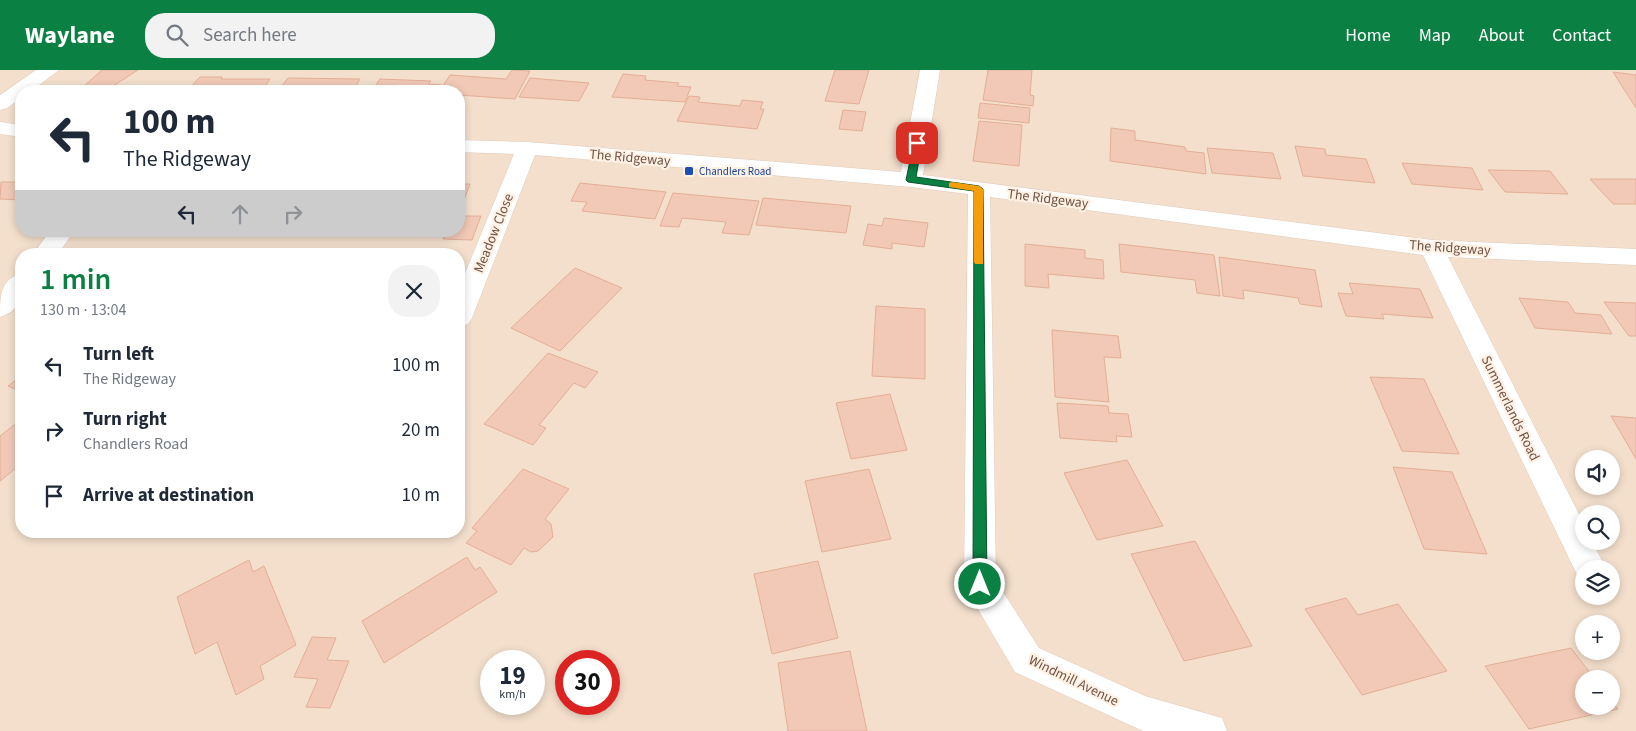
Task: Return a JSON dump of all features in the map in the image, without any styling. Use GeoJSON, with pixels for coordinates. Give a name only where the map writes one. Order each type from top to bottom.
{"type":"FeatureCollection","features":[{"type":"Feature","properties":{"kind":"street"},"geometry":{"type":"LineString","coordinates":[[27,85],[49,70]]}},
{"type":"Feature","properties":{"kind":"street"},"geometry":{"type":"LineString","coordinates":[[911,180],[930,70]]}},
{"type":"Feature","properties":{"kind":"street"},"geometry":{"type":"LineString","coordinates":[[0,104],[15,94]]}},
{"type":"Feature","properties":{"kind":"street"},"geometry":{"type":"LineString","coordinates":[[0,128],[15,130]]}},
{"type":"Feature","properties":{"kind":"street","name":"The Ridgeway"},"geometry":{"type":"LineString","coordinates":[[465,146],[527,148],[911,180],[1432,248],[1636,256]]}},
{"type":"Feature","properties":{"kind":"street","name":"Meadow Close"},"geometry":{"type":"LineString","coordinates":[[465,303],[527,148]]}},
{"type":"Feature","properties":{"kind":"street","name":"Windmill Avenue"},"geometry":{"type":"LineString","coordinates":[[979,189],[980,584],[1027,660],[1143,713],[1209,731]]}},
{"type":"Feature","properties":{"kind":"street"},"geometry":{"type":"LineString","coordinates":[[50,248],[59,237]]}},
{"type":"Feature","properties":{"kind":"street","name":"Summerlands Road"},"geometry":{"type":"LineString","coordinates":[[1432,248],[1586,560]]}},
{"type":"Feature","properties":{"kind":"street"},"geometry":{"type":"LineString","coordinates":[[0,308],[15,289]]}},
{"type":"Feature","properties":{"kind":"shaded area"},"geometry":{"type":"Polygon","coordinates":[[[0,70],[1636,70],[1636,731],[0,731],[0,70]]]}},
{"type":"Feature","properties":{"kind":"building"},"geometry":{"type":"Polygon","coordinates":[[[102,70],[138,70],[115,85],[85,85],[102,70]]]}},
{"type":"Feature","properties":{"kind":"building"},"geometry":{"type":"Polygon","coordinates":[[[512,70],[530,71],[515,99],[465,95],[465,85],[444,85],[450,75],[506,79],[512,70]]]}},
{"type":"Feature","properties":{"kind":"building"},"geometry":{"type":"Polygon","coordinates":[[[835,70],[869,70],[859,104],[825,101],[835,70]]]}},
{"type":"Feature","properties":{"kind":"building"},"geometry":{"type":"Polygon","coordinates":[[[988,70],[1032,70],[1030,95],[1034,96],[1033,106],[983,100],[988,70]]]}},
{"type":"Feature","properties":{"kind":"building"},"geometry":{"type":"Polygon","coordinates":[[[1613,72],[1636,75],[1636,108],[1613,72]]]}},
{"type":"Feature","properties":{"kind":"building"},"geometry":{"type":"Polygon","coordinates":[[[623,74],[646,76],[645,80],[679,83],[677,86],[691,87],[685,102],[612,97],[623,74]]]}},
{"type":"Feature","properties":{"kind":"building"},"geometry":{"type":"Polygon","coordinates":[[[200,77],[270,79],[266,85],[193,85],[200,77]]]}},
{"type":"Feature","properties":{"kind":"building"},"geometry":{"type":"Polygon","coordinates":[[[288,78],[360,79],[356,85],[283,85],[288,78]]]}},
{"type":"Feature","properties":{"kind":"building"},"geometry":{"type":"Polygon","coordinates":[[[530,78],[589,83],[579,101],[519,97],[530,78]]]}},
{"type":"Feature","properties":{"kind":"building"},"geometry":{"type":"Polygon","coordinates":[[[380,79],[431,81],[428,84],[442,85],[376,85],[380,79]]]}},
{"type":"Feature","properties":{"kind":"building"},"geometry":{"type":"Polygon","coordinates":[[[689,96],[700,97],[698,102],[740,106],[742,100],[763,102],[760,109],[764,109],[757,129],[677,121],[689,96]]]}},
{"type":"Feature","properties":{"kind":"building"},"geometry":{"type":"Polygon","coordinates":[[[980,103],[1030,108],[1029,123],[978,118],[980,103]]]}},
{"type":"Feature","properties":{"kind":"building"},"geometry":{"type":"Polygon","coordinates":[[[843,110],[866,112],[862,131],[839,129],[843,110]]]}},
{"type":"Feature","properties":{"kind":"building"},"geometry":{"type":"Polygon","coordinates":[[[979,121],[1022,125],[1019,166],[973,161],[979,121]]]}},
{"type":"Feature","properties":{"kind":"building"},"geometry":{"type":"Polygon","coordinates":[[[1111,128],[1135,131],[1135,140],[1185,147],[1186,151],[1204,153],[1206,174],[1110,161],[1111,128]]]}},
{"type":"Feature","properties":{"kind":"building"},"geometry":{"type":"Polygon","coordinates":[[[1295,146],[1325,149],[1326,155],[1366,159],[1375,183],[1303,176],[1295,146]]]}},
{"type":"Feature","properties":{"kind":"building"},"geometry":{"type":"Polygon","coordinates":[[[1207,148],[1273,153],[1281,179],[1212,173],[1207,148]]]}},
{"type":"Feature","properties":{"kind":"building"},"geometry":{"type":"Polygon","coordinates":[[[1402,163],[1472,168],[1483,190],[1412,184],[1402,163]]]}},
{"type":"Feature","properties":{"kind":"building"},"geometry":{"type":"Polygon","coordinates":[[[1488,170],[1550,171],[1568,194],[1505,192],[1488,170]]]}},
{"type":"Feature","properties":{"kind":"building"},"geometry":{"type":"Polygon","coordinates":[[[1590,179],[1636,179],[1636,204],[1613,204],[1590,179]]]}},
{"type":"Feature","properties":{"kind":"building"},"geometry":{"type":"Polygon","coordinates":[[[1,182],[15,182],[15,200],[0,199],[1,182]]]}},
{"type":"Feature","properties":{"kind":"building"},"geometry":{"type":"Polygon","coordinates":[[[580,183],[666,192],[655,219],[582,211],[587,202],[571,201],[580,183]]]}},
{"type":"Feature","properties":{"kind":"building"},"geometry":{"type":"Polygon","coordinates":[[[465,184],[470,184],[465,197],[465,184]]]}},
{"type":"Feature","properties":{"kind":"building"},"geometry":{"type":"Polygon","coordinates":[[[673,193],[759,201],[749,235],[722,233],[726,222],[682,218],[679,227],[660,226],[673,193]]]}},
{"type":"Feature","properties":{"kind":"building"},"geometry":{"type":"Polygon","coordinates":[[[763,198],[851,206],[846,233],[756,225],[763,198]]]}},
{"type":"Feature","properties":{"kind":"building"},"geometry":{"type":"Polygon","coordinates":[[[465,216],[481,216],[472,240],[443,239],[444,237],[465,237],[465,216]]]}},
{"type":"Feature","properties":{"kind":"building"},"geometry":{"type":"Polygon","coordinates":[[[884,218],[928,223],[924,247],[892,243],[892,249],[863,245],[868,224],[882,226],[884,218]]]}},
{"type":"Feature","properties":{"kind":"building"},"geometry":{"type":"Polygon","coordinates":[[[1025,244],[1085,250],[1085,258],[1103,260],[1104,279],[1048,274],[1049,288],[1025,286],[1025,244]]]}},
{"type":"Feature","properties":{"kind":"building"},"geometry":{"type":"Polygon","coordinates":[[[1119,244],[1214,255],[1220,296],[1197,293],[1195,280],[1121,272],[1119,244]]]}},
{"type":"Feature","properties":{"kind":"building"},"geometry":{"type":"Polygon","coordinates":[[[1219,257],[1315,270],[1322,307],[1300,304],[1298,298],[1243,290],[1244,299],[1223,296],[1219,257]]]}},
{"type":"Feature","properties":{"kind":"building"},"geometry":{"type":"Polygon","coordinates":[[[575,268],[622,288],[560,351],[511,328],[575,268]]]}},
{"type":"Feature","properties":{"kind":"building"},"geometry":{"type":"Polygon","coordinates":[[[1349,283],[1420,289],[1433,318],[1382,314],[1384,319],[1346,316],[1338,293],[1353,294],[1349,283]]]}},
{"type":"Feature","properties":{"kind":"building"},"geometry":{"type":"Polygon","coordinates":[[[1519,298],[1568,302],[1575,313],[1601,315],[1612,334],[1535,328],[1519,298]]]}},
{"type":"Feature","properties":{"kind":"building"},"geometry":{"type":"Polygon","coordinates":[[[1604,302],[1636,303],[1636,336],[1629,336],[1604,302]]]}},
{"type":"Feature","properties":{"kind":"building"},"geometry":{"type":"Polygon","coordinates":[[[876,306],[925,309],[925,379],[872,376],[876,306]]]}},
{"type":"Feature","properties":{"kind":"building"},"geometry":{"type":"Polygon","coordinates":[[[1052,330],[1118,336],[1121,358],[1104,357],[1109,402],[1055,397],[1052,330]]]}},
{"type":"Feature","properties":{"kind":"building"},"geometry":{"type":"Polygon","coordinates":[[[548,353],[598,372],[585,388],[574,383],[539,425],[546,428],[533,445],[484,424],[548,353]]]}},
{"type":"Feature","properties":{"kind":"building"},"geometry":{"type":"Polygon","coordinates":[[[1370,377],[1424,379],[1459,454],[1402,451],[1370,377]]]}},
{"type":"Feature","properties":{"kind":"building"},"geometry":{"type":"Polygon","coordinates":[[[15,381],[15,389],[8,386],[15,381]]]}},
{"type":"Feature","properties":{"kind":"building"},"geometry":{"type":"Polygon","coordinates":[[[890,394],[907,450],[851,459],[836,403],[890,394]]]}},
{"type":"Feature","properties":{"kind":"building"},"geometry":{"type":"Polygon","coordinates":[[[1057,403],[1108,406],[1109,413],[1128,414],[1132,437],[1116,436],[1117,442],[1060,438],[1057,403]]]}},
{"type":"Feature","properties":{"kind":"building"},"geometry":{"type":"Polygon","coordinates":[[[1611,416],[1636,418],[1636,459],[1611,416]]]}},
{"type":"Feature","properties":{"kind":"building"},"geometry":{"type":"Polygon","coordinates":[[[15,424],[15,469],[0,481],[0,436],[15,424]]]}},
{"type":"Feature","properties":{"kind":"building"},"geometry":{"type":"Polygon","coordinates":[[[1127,460],[1163,526],[1097,540],[1064,473],[1127,460]]]}},
{"type":"Feature","properties":{"kind":"building"},"geometry":{"type":"Polygon","coordinates":[[[1393,467],[1452,472],[1487,554],[1424,549],[1393,467]]]}},
{"type":"Feature","properties":{"kind":"building"},"geometry":{"type":"Polygon","coordinates":[[[523,469],[569,489],[545,519],[551,524],[553,537],[538,551],[531,552],[524,548],[511,565],[466,543],[477,531],[472,528],[523,469]]]}},
{"type":"Feature","properties":{"kind":"building"},"geometry":{"type":"Polygon","coordinates":[[[869,469],[891,539],[822,552],[805,481],[869,469]]]}},
{"type":"Feature","properties":{"kind":"building"},"geometry":{"type":"Polygon","coordinates":[[[1195,541],[1252,646],[1184,661],[1131,554],[1195,541]]]}},
{"type":"Feature","properties":{"kind":"building"},"geometry":{"type":"Polygon","coordinates":[[[467,557],[475,570],[480,567],[497,592],[384,663],[362,621],[467,557]]]}},
{"type":"Feature","properties":{"kind":"building"},"geometry":{"type":"Polygon","coordinates":[[[249,560],[253,572],[264,566],[296,645],[260,666],[264,679],[236,695],[217,642],[195,654],[177,597],[249,560]]]}},
{"type":"Feature","properties":{"kind":"building"},"geometry":{"type":"Polygon","coordinates":[[[818,561],[838,638],[772,654],[754,574],[818,561]]]}},
{"type":"Feature","properties":{"kind":"building"},"geometry":{"type":"Polygon","coordinates":[[[1346,598],[1358,615],[1398,604],[1447,671],[1362,695],[1305,609],[1346,598]]]}},
{"type":"Feature","properties":{"kind":"building"},"geometry":{"type":"Polygon","coordinates":[[[312,637],[336,638],[327,660],[349,661],[330,708],[306,707],[318,679],[294,677],[312,637]]]}},
{"type":"Feature","properties":{"kind":"building"},"geometry":{"type":"Polygon","coordinates":[[[1571,648],[1575,653],[1575,660],[1580,660],[1588,670],[1575,670],[1575,715],[1591,715],[1529,729],[1485,666],[1571,648]]]}},
{"type":"Feature","properties":{"kind":"building"},"geometry":{"type":"Polygon","coordinates":[[[850,651],[867,731],[788,731],[778,663],[850,651]]]}},
{"type":"Feature","properties":{"kind":"slow traffic"},"geometry":{"type":"LineString","coordinates":[[952,185],[979,189],[979,262]]}},
{"type":"Feature","properties":{"kind":"place","name":"Chandlers Road"},"geometry":{"type":"Point","coordinates":[689,171]}},
{"type":"Feature","properties":{"kind":"route"},"geometry":{"type":"LineString","coordinates":[[917,143],[911,180],[979,189],[980,584]]}}]}
